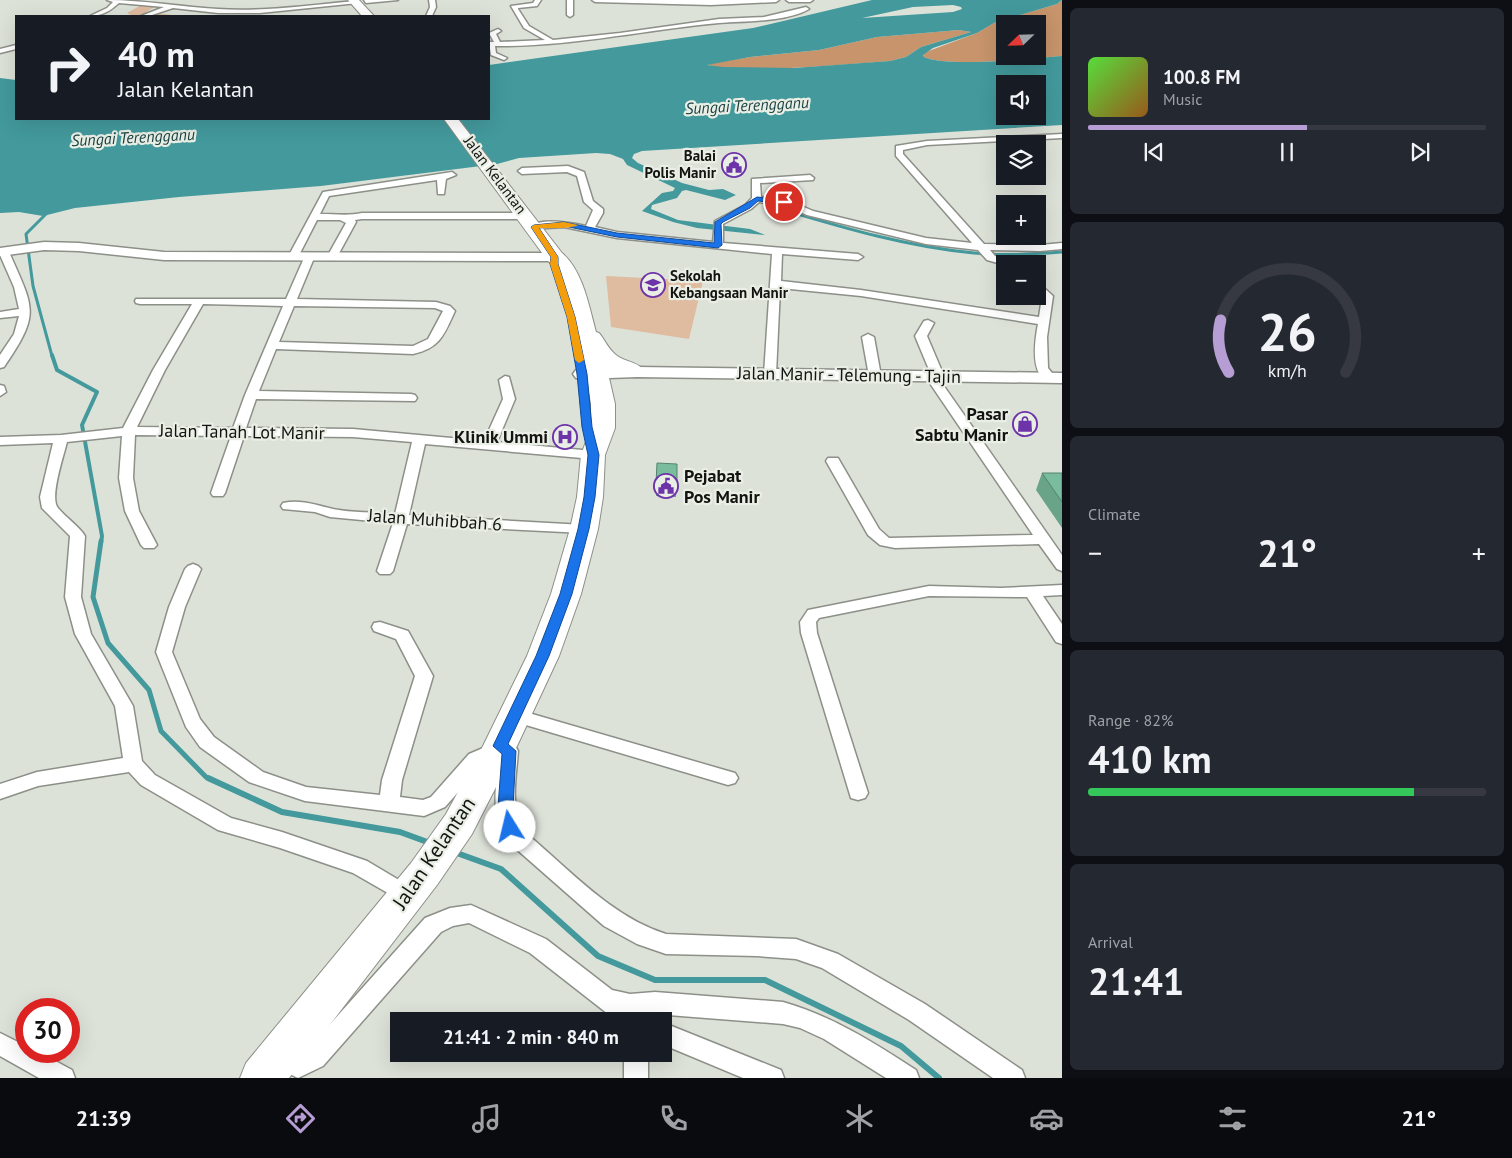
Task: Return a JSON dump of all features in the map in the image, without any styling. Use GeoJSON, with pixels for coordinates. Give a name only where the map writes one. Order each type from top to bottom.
{"type":"FeatureCollection","features":[{"type":"Feature","properties":{"kind":"highway"},"geometry":{"type":"LineString","coordinates":[[362,4],[373,15]]}},
{"type":"Feature","properties":{"kind":"highway","name":"Jalan Kelantan"},"geometry":{"type":"LineString","coordinates":[[271,1068],[416,884],[459,824],[499,748],[542,656],[566,594],[584,529],[590,497],[593,455],[587,427],[589,372],[583,318],[563,264],[555,257],[452,120]]}},
{"type":"Feature","properties":{"kind":"highway","name":"Jalan Kelantan"},"geometry":{"type":"LineString","coordinates":[[555,257],[554,264],[571,317],[589,372],[603,404],[603,428],[593,455]]}},
{"type":"Feature","properties":{"kind":"highway"},"geometry":{"type":"LineString","coordinates":[[583,318],[606,360],[634,372]]}},
{"type":"Feature","properties":{"kind":"highway"},"geometry":{"type":"LineString","coordinates":[[603,404],[608,390],[618,376],[634,372]]}},
{"type":"Feature","properties":{"kind":"street"},"geometry":{"type":"LineString","coordinates":[[110,0],[175,6],[218,14],[395,0]]}},
{"type":"Feature","properties":{"kind":"street"},"geometry":{"type":"LineString","coordinates":[[95,15],[109,10],[118,0]]}},
{"type":"Feature","properties":{"kind":"street"},"geometry":{"type":"LineString","coordinates":[[429,15],[433,7],[432,0]]}},
{"type":"Feature","properties":{"kind":"street"},"geometry":{"type":"LineString","coordinates":[[538,0],[535,5],[514,6],[516,13],[523,18],[526,27],[552,42]]}},
{"type":"Feature","properties":{"kind":"street"},"geometry":{"type":"LineString","coordinates":[[570,0],[570,15]]}},
{"type":"Feature","properties":{"kind":"street"},"geometry":{"type":"LineString","coordinates":[[595,0],[711,3],[776,0]]}},
{"type":"Feature","properties":{"kind":"street"},"geometry":{"type":"LineString","coordinates":[[789,0],[810,0]]}},
{"type":"Feature","properties":{"kind":"street"},"geometry":{"type":"LineString","coordinates":[[292,15],[298,2],[295,1]]}},
{"type":"Feature","properties":{"kind":"street"},"geometry":{"type":"LineString","coordinates":[[148,15],[165,11],[175,6]]}},
{"type":"Feature","properties":{"kind":"street"},"geometry":{"type":"LineString","coordinates":[[492,44],[552,42],[620,35],[719,21],[764,18],[806,9]]}},
{"type":"Feature","properties":{"kind":"street"},"geometry":{"type":"LineString","coordinates":[[498,31],[492,33],[493,54],[504,58]]}},
{"type":"Feature","properties":{"kind":"street"},"geometry":{"type":"LineString","coordinates":[[8,42],[15,42]]}},
{"type":"Feature","properties":{"kind":"street"},"geometry":{"type":"LineString","coordinates":[[0,51],[15,47]]}},
{"type":"Feature","properties":{"kind":"street"},"geometry":{"type":"LineString","coordinates":[[996,260],[991,258],[900,154],[899,148],[927,143],[1062,136]]}},
{"type":"Feature","properties":{"kind":"street"},"geometry":{"type":"LineString","coordinates":[[522,171],[568,169],[581,174],[589,202],[598,209],[598,213],[590,228]]}},
{"type":"Feature","properties":{"kind":"street"},"geometry":{"type":"LineString","coordinates":[[293,258],[325,196],[330,193],[447,175],[441,192]]}},
{"type":"Feature","properties":{"kind":"street"},"geometry":{"type":"LineString","coordinates":[[757,199],[755,181],[810,178]]}},
{"type":"Feature","properties":{"kind":"street"},"geometry":{"type":"LineString","coordinates":[[718,245],[718,228],[757,199],[784,202],[810,213],[912,239],[983,247],[1040,248],[1062,246]]}},
{"type":"Feature","properties":{"kind":"street"},"geometry":{"type":"LineString","coordinates":[[314,217],[348,219],[362,216],[564,224],[617,235],[777,252],[858,257]]}},
{"type":"Feature","properties":{"kind":"street"},"geometry":{"type":"LineString","coordinates":[[332,257],[350,225],[351,222],[348,219]]}},
{"type":"Feature","properties":{"kind":"street"},"geometry":{"type":"LineString","coordinates":[[0,364],[25,323],[22,296],[4,255],[44,246],[79,247],[164,256],[293,258],[555,257]]}},
{"type":"Feature","properties":{"kind":"street"},"geometry":{"type":"LineString","coordinates":[[770,374],[777,252]]}},
{"type":"Feature","properties":{"kind":"street"},"geometry":{"type":"LineString","coordinates":[[218,493],[224,483],[224,471],[271,345],[309,258]]}},
{"type":"Feature","properties":{"kind":"street"},"geometry":{"type":"LineString","coordinates":[[776,284],[861,293],[1042,321]]}},
{"type":"Feature","properties":{"kind":"street"},"geometry":{"type":"LineString","coordinates":[[140,301],[436,305],[449,311],[433,342],[423,349],[271,345]]}},
{"type":"Feature","properties":{"kind":"street","name":"Jalan Tanah Lot Manir"},"geometry":{"type":"LineString","coordinates":[[199,301],[159,370],[132,421],[129,431],[353,433],[593,455]]}},
{"type":"Feature","properties":{"kind":"street"},"geometry":{"type":"LineString","coordinates":[[1046,305],[1042,321],[1042,368],[1056,378]]}},
{"type":"Feature","properties":{"kind":"street"},"geometry":{"type":"LineString","coordinates":[[0,315],[25,312]]}},
{"type":"Feature","properties":{"kind":"street"},"geometry":{"type":"LineString","coordinates":[[928,323],[921,336],[935,376],[1062,566]]}},
{"type":"Feature","properties":{"kind":"street"},"geometry":{"type":"LineString","coordinates":[[868,337],[875,376]]}},
{"type":"Feature","properties":{"kind":"street","name":"Jalan Manir - Telemung - Tajin"},"geometry":{"type":"LineString","coordinates":[[589,372],[1056,378]]}},
{"type":"Feature","properties":{"kind":"street"},"geometry":{"type":"LineString","coordinates":[[489,446],[509,399],[505,380]]}},
{"type":"Feature","properties":{"kind":"street"},"geometry":{"type":"LineString","coordinates":[[252,395],[411,398]]}},
{"type":"Feature","properties":{"kind":"street"},"geometry":{"type":"LineString","coordinates":[[4,442],[67,438],[129,431],[126,478],[132,511],[149,545]]}},
{"type":"Feature","properties":{"kind":"street"},"geometry":{"type":"LineString","coordinates":[[67,438],[47,497],[49,508],[70,526],[78,536],[74,597],[83,634],[124,706],[133,764],[148,780],[225,824],[282,840],[416,884]]}},
{"type":"Feature","properties":{"kind":"street"},"geometry":{"type":"LineString","coordinates":[[386,570],[401,519],[419,439]]}},
{"type":"Feature","properties":{"kind":"street"},"geometry":{"type":"LineString","coordinates":[[833,461],[873,532],[885,542],[895,544],[1044,539]]}},
{"type":"Feature","properties":{"kind":"street","name":"Jalan Muhibbah 6"},"geometry":{"type":"LineString","coordinates":[[288,506],[317,508],[330,513],[401,519],[584,529]]}},
{"type":"Feature","properties":{"kind":"street"},"geometry":{"type":"LineString","coordinates":[[193,569],[177,607],[164,652],[192,722],[207,742],[256,777],[305,794],[424,808],[438,802],[476,759],[499,748],[509,751],[505,807],[510,827],[521,841],[612,919],[645,937],[666,944],[757,946],[796,950],[830,961],[916,1012],[1013,1078]]}},
{"type":"Feature","properties":{"kind":"street"},"geometry":{"type":"LineString","coordinates":[[858,792],[809,633],[808,622],[814,614],[914,592],[1032,592],[1062,590]]}},
{"type":"Feature","properties":{"kind":"street"},"geometry":{"type":"LineString","coordinates":[[1032,592],[1062,638]]}},
{"type":"Feature","properties":{"kind":"street"},"geometry":{"type":"LineString","coordinates":[[380,627],[402,635],[424,676],[392,780],[389,804]]}},
{"type":"Feature","properties":{"kind":"street"},"geometry":{"type":"LineString","coordinates":[[515,714],[728,778]]}},
{"type":"Feature","properties":{"kind":"street"},"geometry":{"type":"LineString","coordinates":[[0,792],[36,779],[133,764]]}},
{"type":"Feature","properties":{"kind":"street"},"geometry":{"type":"LineString","coordinates":[[271,1068],[298,1066],[315,1058],[433,925],[450,917],[470,914],[538,946],[624,1012]]}},
{"type":"Feature","properties":{"kind":"street"},"geometry":{"type":"LineString","coordinates":[[606,998],[630,1006],[655,1003],[783,1013],[796,1016],[845,1037],[907,1078]]}},
{"type":"Feature","properties":{"kind":"street"},"geometry":{"type":"LineString","coordinates":[[672,1037],[772,1078]]}},
{"type":"Feature","properties":{"kind":"street"},"geometry":{"type":"LineString","coordinates":[[0,1044],[64,1078]]}},
{"type":"Feature","properties":{"kind":"street"},"geometry":{"type":"LineString","coordinates":[[636,1062],[636,1078]]}},
{"type":"Feature","properties":{"kind":"shaded area"},"geometry":{"type":"Polygon","coordinates":[[[1062,0],[1062,56],[1046,57],[1046,15],[1021,15],[1057,4],[1062,0]]]}},
{"type":"Feature","properties":{"kind":"shaded area"},"geometry":{"type":"Polygon","coordinates":[[[143,4],[158,5],[146,12],[173,15],[131,15],[127,13],[143,4]]]}},
{"type":"Feature","properties":{"kind":"shaded area"},"geometry":{"type":"Polygon","coordinates":[[[996,22],[996,61],[952,62],[924,57],[923,54],[926,52],[977,33],[996,22]]]}},
{"type":"Feature","properties":{"kind":"shaded area"},"geometry":{"type":"Polygon","coordinates":[[[959,30],[971,32],[921,47],[906,57],[890,61],[764,69],[738,69],[707,64],[750,57],[819,50],[877,37],[959,30]]]}},
{"type":"Feature","properties":{"kind":"shaded area"},"geometry":{"type":"Polygon","coordinates":[[[606,276],[703,281],[689,339],[611,327],[606,276]]]}},
{"type":"Feature","properties":{"kind":"water","name":"Sungai Terengganu"},"geometry":{"type":"Polygon","coordinates":[[[872,0],[1062,0],[1057,4],[1021,15],[996,15],[996,22],[977,33],[933,48],[923,55],[924,57],[936,60],[952,62],[996,61],[996,65],[1046,65],[1046,57],[1062,56],[1062,125],[642,151],[634,154],[632,158],[638,163],[682,183],[709,190],[723,189],[736,195],[725,200],[686,190],[682,191],[677,198],[652,205],[651,209],[678,220],[750,229],[765,235],[697,228],[642,211],[662,193],[673,191],[675,188],[627,165],[623,159],[610,154],[596,153],[519,158],[497,164],[321,186],[179,197],[75,208],[43,216],[19,212],[0,213],[0,78],[15,80],[15,120],[490,120],[490,65],[753,28],[872,0]],[[953,5],[913,7],[862,18],[953,12],[962,9],[953,5]],[[959,30],[877,37],[819,50],[750,57],[707,65],[794,68],[890,61],[906,57],[921,47],[971,32],[959,30]]]}},
{"type":"Feature","properties":{"kind":"building"},"geometry":{"type":"Polygon","coordinates":[[[657,463],[677,464],[677,486],[656,484],[657,463]]]}},
{"type":"Feature","properties":{"kind":"building"},"geometry":{"type":"Polygon","coordinates":[[[1042,473],[1062,473],[1062,502],[1042,473]]]}},
{"type":"Feature","properties":{"kind":"waterway"},"geometry":{"type":"LineString","coordinates":[[779,209],[777,208],[874,235],[949,250],[996,254],[1062,252]]}},
{"type":"Feature","properties":{"kind":"waterway"},"geometry":{"type":"LineString","coordinates":[[47,213],[26,234],[33,286],[52,356]]}},
{"type":"Feature","properties":{"kind":"waterway"},"geometry":{"type":"LineString","coordinates":[[52,355],[57,370],[97,392],[82,425],[102,536],[101,543]]}},
{"type":"Feature","properties":{"kind":"waterway"},"geometry":{"type":"LineString","coordinates":[[101,541],[93,597],[108,643],[149,690],[161,731],[206,777],[211,779]]}},
{"type":"Feature","properties":{"kind":"waterway"},"geometry":{"type":"LineString","coordinates":[[208,778],[282,812],[400,832],[430,843]]}},
{"type":"Feature","properties":{"kind":"waterway"},"geometry":{"type":"LineString","coordinates":[[454,852],[501,869],[598,956],[655,980],[765,980],[901,1046],[939,1078]]}},
{"type":"Feature","properties":{"kind":"slow traffic"},"geometry":{"type":"LineString","coordinates":[[574,225],[534,227],[555,257],[554,264],[571,317],[579,360]]}},
{"type":"Feature","properties":{"kind":"place","name":"Balai Polis Manir"},"geometry":{"type":"Point","coordinates":[734,165]}},
{"type":"Feature","properties":{"kind":"place","name":"Sekolah Kebangsaan Manir"},"geometry":{"type":"Point","coordinates":[653,285]}},
{"type":"Feature","properties":{"kind":"place","name":"Pasar Sabtu Manir"},"geometry":{"type":"Point","coordinates":[1025,424]}},
{"type":"Feature","properties":{"kind":"place","name":"Klinik Ummi"},"geometry":{"type":"Point","coordinates":[565,437]}},
{"type":"Feature","properties":{"kind":"place","name":"Pejabat Pos Manir"},"geometry":{"type":"Point","coordinates":[666,486]}},
{"type":"Feature","properties":{"kind":"route"},"geometry":{"type":"LineString","coordinates":[[510,827],[505,807],[509,751],[500,746],[542,656],[566,594],[584,529],[590,497],[593,455],[587,427],[582,374],[571,317],[554,264],[555,257],[534,227],[564,224],[577,225],[617,235],[718,245],[718,223],[721,221],[748,207],[757,199],[784,202]]}}]}
